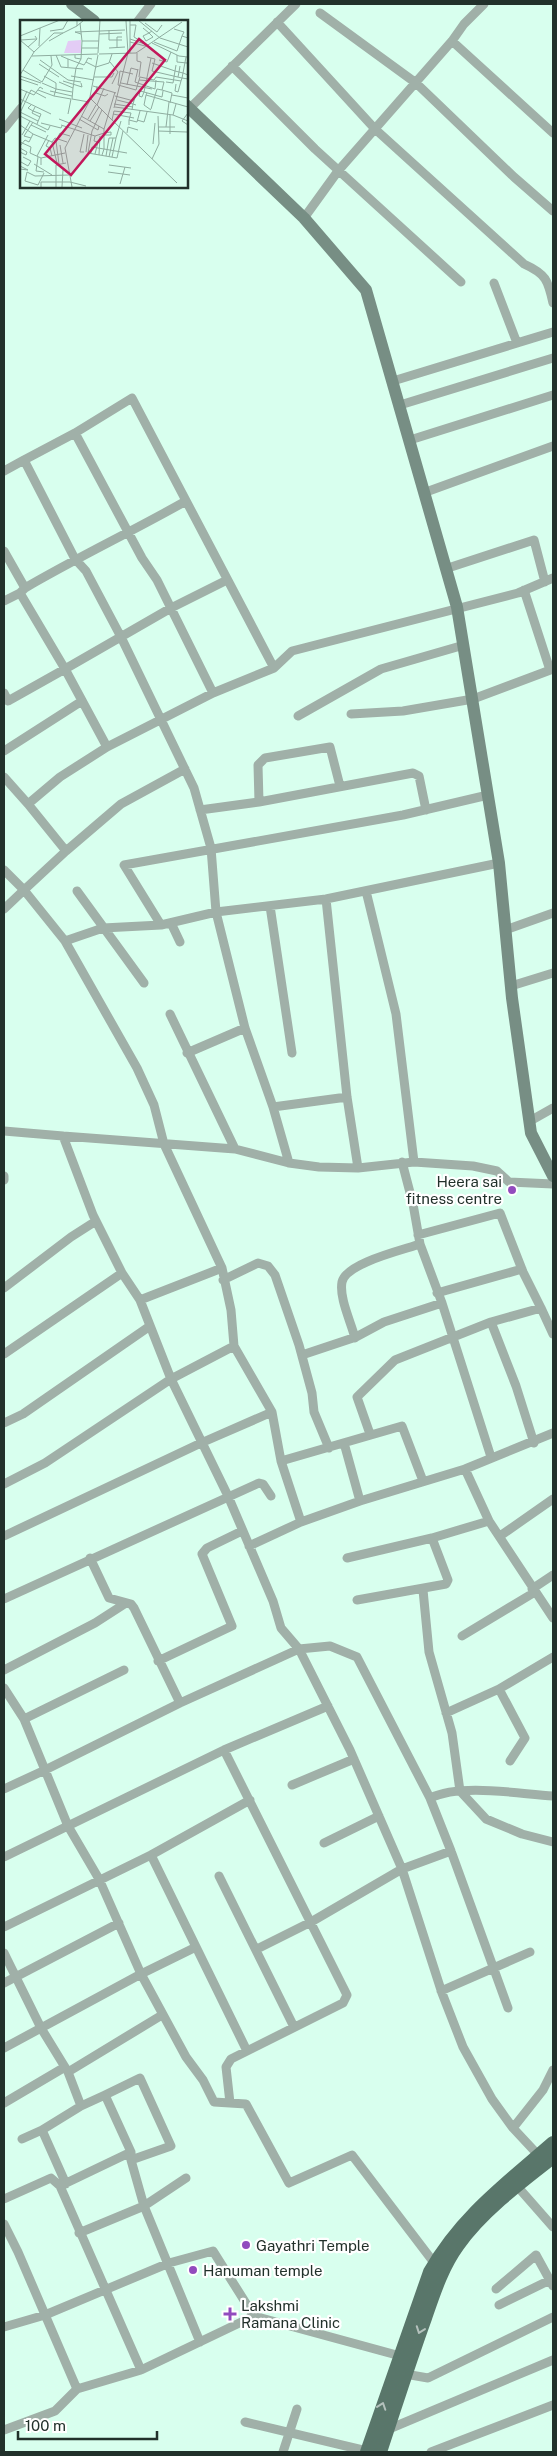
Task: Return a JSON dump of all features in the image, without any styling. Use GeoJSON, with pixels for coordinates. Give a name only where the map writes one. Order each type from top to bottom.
{"type":"FeatureCollection","features":[{"type":"Feature","properties":{"kind":"main road"},"geometry":{"type":"LineString","coordinates":[[371,2452],[405,2358],[435,2264],[448,2242],[466,2219],[548,2156]]}},
{"type":"Feature","properties":{"kind":"main road"},"geometry":{"type":"LineString","coordinates":[[371,2452],[388,2429],[405,2374],[405,2358],[446,2264],[470,2230],[548,2156]]}},
{"type":"Feature","properties":{"kind":"street"},"geometry":{"type":"LineString","coordinates":[[72,4],[93,20]]}},
{"type":"Feature","properties":{"kind":"street"},"geometry":{"type":"LineString","coordinates":[[139,20],[151,4]]}},
{"type":"Feature","properties":{"kind":"street"},"geometry":{"type":"LineString","coordinates":[[296,4],[188,106],[304,218],[366,290],[458,607],[499,863],[510,986],[531,1132],[553,1176]]}},
{"type":"Feature","properties":{"kind":"street"},"geometry":{"type":"LineString","coordinates":[[304,218],[338,171],[452,42],[464,24],[484,4]]}},
{"type":"Feature","properties":{"kind":"street"},"geometry":{"type":"LineString","coordinates":[[320,13],[416,83],[514,177],[553,211]]}},
{"type":"Feature","properties":{"kind":"street"},"geometry":{"type":"LineString","coordinates":[[277,22],[375,129],[524,264],[538,271],[548,284],[553,303]]}},
{"type":"Feature","properties":{"kind":"street"},"geometry":{"type":"LineString","coordinates":[[452,42],[553,133]]}},
{"type":"Feature","properties":{"kind":"street"},"geometry":{"type":"LineString","coordinates":[[232,66],[338,171],[461,282]]}},
{"type":"Feature","properties":{"kind":"street"},"geometry":{"type":"LineString","coordinates":[[4,129],[20,109]]}},
{"type":"Feature","properties":{"kind":"street"},"geometry":{"type":"LineString","coordinates":[[494,283],[517,343]]}},
{"type":"Feature","properties":{"kind":"street"},"geometry":{"type":"LineString","coordinates":[[393,381],[553,332]]}},
{"type":"Feature","properties":{"kind":"street"},"geometry":{"type":"LineString","coordinates":[[400,405],[553,358]]}},
{"type":"Feature","properties":{"kind":"street"},"geometry":{"type":"LineString","coordinates":[[410,440],[553,395]]}},
{"type":"Feature","properties":{"kind":"street"},"geometry":{"type":"LineString","coordinates":[[4,471],[75,433],[132,398],[274,668]]}},
{"type":"Feature","properties":{"kind":"street"},"geometry":{"type":"LineString","coordinates":[[75,433],[171,608],[213,693]]}},
{"type":"Feature","properties":{"kind":"street"},"geometry":{"type":"LineString","coordinates":[[426,492],[553,446]]}},
{"type":"Feature","properties":{"kind":"street"},"geometry":{"type":"LineString","coordinates":[[24,460],[75,559],[86,571],[121,637],[185,768],[211,848],[216,912],[245,1028],[273,1107],[289,1163]]}},
{"type":"Feature","properties":{"kind":"street"},"geometry":{"type":"LineString","coordinates":[[4,601],[75,559],[130,532],[186,501]]}},
{"type":"Feature","properties":{"kind":"street"},"geometry":{"type":"LineString","coordinates":[[28,804],[60,777],[107,747],[213,693],[274,668],[292,650],[524,590],[549,580],[534,540],[448,568]]}},
{"type":"Feature","properties":{"kind":"street"},"geometry":{"type":"LineString","coordinates":[[4,551],[22,591],[107,747]]}},
{"type":"Feature","properties":{"kind":"street"},"geometry":{"type":"LineString","coordinates":[[4,693],[8,701],[171,608],[227,580]]}},
{"type":"Feature","properties":{"kind":"street"},"geometry":{"type":"LineString","coordinates":[[351,714],[403,711],[473,700],[552,669],[524,590]]}},
{"type":"Feature","properties":{"kind":"street"},"geometry":{"type":"LineString","coordinates":[[298,716],[381,669],[464,645]]}},
{"type":"Feature","properties":{"kind":"street"},"geometry":{"type":"LineString","coordinates":[[4,751],[82,700]]}},
{"type":"Feature","properties":{"kind":"street"},"geometry":{"type":"LineString","coordinates":[[259,802],[258,765],[266,758],[330,747],[340,786]]}},
{"type":"Feature","properties":{"kind":"street"},"geometry":{"type":"LineString","coordinates":[[4,909],[66,851],[121,804],[185,768]]}},
{"type":"Feature","properties":{"kind":"street"},"geometry":{"type":"LineString","coordinates":[[200,810],[259,802],[417,773],[426,810]]}},
{"type":"Feature","properties":{"kind":"street"},"geometry":{"type":"LineString","coordinates":[[4,778],[66,851]]}},
{"type":"Feature","properties":{"kind":"street"},"geometry":{"type":"LineString","coordinates":[[161,925],[124,865],[426,810],[488,795]]}},
{"type":"Feature","properties":{"kind":"street"},"geometry":{"type":"LineString","coordinates":[[65,941],[103,928],[161,925],[216,912],[326,899],[499,863]]}},
{"type":"Feature","properties":{"kind":"street"},"geometry":{"type":"LineString","coordinates":[[4,870],[24,890],[65,941],[137,1068],[154,1105],[164,1144],[222,1268],[223,1280],[231,1310],[234,1346],[272,1412],[281,1461],[301,1522]]}},
{"type":"Feature","properties":{"kind":"street"},"geometry":{"type":"LineString","coordinates":[[78,891],[144,983]]}},
{"type":"Feature","properties":{"kind":"street"},"geometry":{"type":"LineString","coordinates":[[366,891],[396,1014],[414,1162]]}},
{"type":"Feature","properties":{"kind":"street"},"geometry":{"type":"LineString","coordinates":[[326,899],[347,1097],[358,1168]]}},
{"type":"Feature","properties":{"kind":"street"},"geometry":{"type":"LineString","coordinates":[[270,906],[292,1053]]}},
{"type":"Feature","properties":{"kind":"street"},"geometry":{"type":"LineString","coordinates":[[505,930],[553,912]]}},
{"type":"Feature","properties":{"kind":"street"},"geometry":{"type":"LineString","coordinates":[[171,923],[180,942]]}},
{"type":"Feature","properties":{"kind":"street"},"geometry":{"type":"LineString","coordinates":[[510,986],[553,972]]}},
{"type":"Feature","properties":{"kind":"street"},"geometry":{"type":"LineString","coordinates":[[170,1014],[187,1053],[235,1149]]}},
{"type":"Feature","properties":{"kind":"street"},"geometry":{"type":"LineString","coordinates":[[187,1053],[245,1028]]}},
{"type":"Feature","properties":{"kind":"street"},"geometry":{"type":"LineString","coordinates":[[273,1107],[347,1097]]}},
{"type":"Feature","properties":{"kind":"street"},"geometry":{"type":"LineString","coordinates":[[530,1121],[553,1108]]}},
{"type":"Feature","properties":{"kind":"street"},"geometry":{"type":"LineString","coordinates":[[4,1131],[235,1149],[289,1163],[358,1168],[402,1162],[473,1166],[497,1170],[509,1182],[553,1184]]}},
{"type":"Feature","properties":{"kind":"street"},"geometry":{"type":"LineString","coordinates":[[63,1136],[96,1221],[122,1273],[140,1300],[171,1379],[228,1496],[272,1601],[281,1628],[299,1649],[328,1706],[402,1869],[441,1991],[463,2047],[492,2099],[513,2128],[548,2156]]}},
{"type":"Feature","properties":{"kind":"street"},"geometry":{"type":"LineString","coordinates":[[402,1162],[413,1204],[419,1240],[442,1303],[491,1457]]}},
{"type":"Feature","properties":{"kind":"street"},"geometry":{"type":"LineString","coordinates":[[355,1338],[343,1294],[342,1282],[345,1275],[358,1265],[419,1240],[500,1213],[522,1269],[553,1334]]}},
{"type":"Feature","properties":{"kind":"street"},"geometry":{"type":"LineString","coordinates":[[4,1288],[71,1237],[96,1221]]}},
{"type":"Feature","properties":{"kind":"street"},"geometry":{"type":"LineString","coordinates":[[223,1280],[258,1263],[268,1266],[275,1275],[302,1355],[312,1393],[314,1412],[329,1448]]}},
{"type":"Feature","properties":{"kind":"street"},"geometry":{"type":"LineString","coordinates":[[140,1300],[222,1268]]}},
{"type":"Feature","properties":{"kind":"street"},"geometry":{"type":"LineString","coordinates":[[437,1293],[522,1269]]}},
{"type":"Feature","properties":{"kind":"street"},"geometry":{"type":"LineString","coordinates":[[4,1354],[122,1273]]}},
{"type":"Feature","properties":{"kind":"street"},"geometry":{"type":"LineString","coordinates":[[302,1355],[355,1338],[384,1322],[442,1303]]}},
{"type":"Feature","properties":{"kind":"street"},"geometry":{"type":"LineString","coordinates":[[370,1434],[357,1399],[358,1395],[395,1360],[491,1322],[541,1308]]}},
{"type":"Feature","properties":{"kind":"street"},"geometry":{"type":"LineString","coordinates":[[491,1322],[516,1386],[534,1443]]}},
{"type":"Feature","properties":{"kind":"street"},"geometry":{"type":"LineString","coordinates":[[4,1423],[23,1414],[150,1326]]}},
{"type":"Feature","properties":{"kind":"street"},"geometry":{"type":"LineString","coordinates":[[4,1484],[45,1463],[171,1379],[234,1346]]}},
{"type":"Feature","properties":{"kind":"street"},"geometry":{"type":"LineString","coordinates":[[4,1536],[201,1443],[272,1412]]}},
{"type":"Feature","properties":{"kind":"street"},"geometry":{"type":"LineString","coordinates":[[281,1461],[402,1426],[423,1481]]}},
{"type":"Feature","properties":{"kind":"street"},"geometry":{"type":"LineString","coordinates":[[249,1546],[301,1522],[360,1501],[465,1469],[491,1457],[534,1443],[553,1433]]}},
{"type":"Feature","properties":{"kind":"street"},"geometry":{"type":"LineString","coordinates":[[344,1443],[360,1501]]}},
{"type":"Feature","properties":{"kind":"street"},"geometry":{"type":"LineString","coordinates":[[465,1469],[489,1521],[553,1618]]}},
{"type":"Feature","properties":{"kind":"street"},"geometry":{"type":"LineString","coordinates":[[4,1599],[259,1482],[263,1484],[271,1496]]}},
{"type":"Feature","properties":{"kind":"street"},"geometry":{"type":"LineString","coordinates":[[500,1536],[553,1499]]}},
{"type":"Feature","properties":{"kind":"street"},"geometry":{"type":"LineString","coordinates":[[347,1558],[432,1538],[489,1521]]}},
{"type":"Feature","properties":{"kind":"street"},"geometry":{"type":"LineString","coordinates":[[158,1661],[232,1626],[202,1554],[207,1548],[242,1531]]}},
{"type":"Feature","properties":{"kind":"street"},"geometry":{"type":"LineString","coordinates":[[357,1600],[423,1590],[446,1584],[448,1580],[432,1538]]}},
{"type":"Feature","properties":{"kind":"street"},"geometry":{"type":"LineString","coordinates":[[90,1558],[106,1594],[112,1600],[126,1602],[134,1608],[180,1703]]}},
{"type":"Feature","properties":{"kind":"street"},"geometry":{"type":"LineString","coordinates":[[462,1636],[553,1575]]}},
{"type":"Feature","properties":{"kind":"street"},"geometry":{"type":"LineString","coordinates":[[423,1590],[429,1652],[452,1732],[460,1791],[486,1819],[522,1834],[553,1842]]}},
{"type":"Feature","properties":{"kind":"street"},"geometry":{"type":"LineString","coordinates":[[4,1670],[95,1623],[126,1602]]}},
{"type":"Feature","properties":{"kind":"street"},"geometry":{"type":"LineString","coordinates":[[4,1789],[180,1703],[299,1649],[330,1646],[357,1657],[430,1798],[508,2008]]}},
{"type":"Feature","properties":{"kind":"street"},"geometry":{"type":"LineString","coordinates":[[446,1713],[552,1661]]}},
{"type":"Feature","properties":{"kind":"street"},"geometry":{"type":"LineString","coordinates":[[24,1719],[124,1670]]}},
{"type":"Feature","properties":{"kind":"street"},"geometry":{"type":"LineString","coordinates":[[4,1688],[24,1719],[68,1826],[99,1879],[141,1974],[162,2015],[214,2102],[246,2104],[289,2182],[352,2156],[435,2264]]}},
{"type":"Feature","properties":{"kind":"street"},"geometry":{"type":"LineString","coordinates":[[499,1688],[524,1738],[510,1761]]}},
{"type":"Feature","properties":{"kind":"street"},"geometry":{"type":"LineString","coordinates":[[4,1857],[224,1750],[328,1706]]}},
{"type":"Feature","properties":{"kind":"street"},"geometry":{"type":"LineString","coordinates":[[224,1750],[311,1922],[347,1998],[343,2003],[231,2060],[226,2068],[230,2103]]}},
{"type":"Feature","properties":{"kind":"street"},"geometry":{"type":"LineString","coordinates":[[292,1785],[354,1760]]}},
{"type":"Feature","properties":{"kind":"street"},"geometry":{"type":"LineString","coordinates":[[430,1798],[440,1793],[460,1791],[553,1796]]}},
{"type":"Feature","properties":{"kind":"street"},"geometry":{"type":"LineString","coordinates":[[4,1927],[151,1855],[250,1800]]}},
{"type":"Feature","properties":{"kind":"street"},"geometry":{"type":"LineString","coordinates":[[324,1843],[378,1816]]}},
{"type":"Feature","properties":{"kind":"street"},"geometry":{"type":"LineString","coordinates":[[257,1949],[311,1922],[402,1869],[451,1851]]}},
{"type":"Feature","properties":{"kind":"street"},"geometry":{"type":"LineString","coordinates":[[151,1855],[247,2051]]}},
{"type":"Feature","properties":{"kind":"street"},"geometry":{"type":"LineString","coordinates":[[219,1876],[257,1949],[294,2027]]}},
{"type":"Feature","properties":{"kind":"street"},"geometry":{"type":"LineString","coordinates":[[4,1984],[119,1923]]}},
{"type":"Feature","properties":{"kind":"street"},"geometry":{"type":"LineString","coordinates":[[4,2048],[141,1974],[196,1947]]}},
{"type":"Feature","properties":{"kind":"street"},"geometry":{"type":"LineString","coordinates":[[441,1991],[530,1952]]}},
{"type":"Feature","properties":{"kind":"street"},"geometry":{"type":"LineString","coordinates":[[4,1953],[41,2028],[66,2070],[81,2106]]}},
{"type":"Feature","properties":{"kind":"street"},"geometry":{"type":"LineString","coordinates":[[4,2103],[162,2015]]}},
{"type":"Feature","properties":{"kind":"street"},"geometry":{"type":"LineString","coordinates":[[513,2128],[543,2090],[553,2070]]}},
{"type":"Feature","properties":{"kind":"street"},"geometry":{"type":"LineString","coordinates":[[22,2138],[42,2130],[81,2106],[140,2078],[171,2146],[131,2156],[63,2185]]}},
{"type":"Feature","properties":{"kind":"street"},"geometry":{"type":"LineString","coordinates":[[105,2095],[131,2156],[144,2206],[200,2342]]}},
{"type":"Feature","properties":{"kind":"street"},"geometry":{"type":"LineString","coordinates":[[42,2130],[79,2233],[141,2370]]}},
{"type":"Feature","properties":{"kind":"street"},"geometry":{"type":"LineString","coordinates":[[4,2199],[51,2178],[63,2185]]}},
{"type":"Feature","properties":{"kind":"street"},"geometry":{"type":"LineString","coordinates":[[79,2233],[144,2206],[186,2178]]}},
{"type":"Feature","properties":{"kind":"street"},"geometry":{"type":"LineString","coordinates":[[517,2186],[553,2228]]}},
{"type":"Feature","properties":{"kind":"street"},"geometry":{"type":"LineString","coordinates":[[4,2224],[77,2389]]}},
{"type":"Feature","properties":{"kind":"street"},"geometry":{"type":"LineString","coordinates":[[4,2327],[45,2315],[169,2263],[213,2252],[254,2316]]}},
{"type":"Feature","properties":{"kind":"street"},"geometry":{"type":"LineString","coordinates":[[496,2290],[536,2255],[552,2283],[499,2305]]}},
{"type":"Feature","properties":{"kind":"street"},"geometry":{"type":"LineString","coordinates":[[4,2430],[55,2411],[77,2389],[141,2370],[254,2316],[405,2358]]}},
{"type":"Feature","properties":{"kind":"street"},"geometry":{"type":"LineString","coordinates":[[405,2374],[428,2378],[553,2317]]}},
{"type":"Feature","properties":{"kind":"street"},"geometry":{"type":"LineString","coordinates":[[388,2429],[553,2360]]}},
{"type":"Feature","properties":{"kind":"street"},"geometry":{"type":"LineString","coordinates":[[437,2452],[553,2405]]}},
{"type":"Feature","properties":{"kind":"street"},"geometry":{"type":"LineString","coordinates":[[283,2452],[296,2409]]}},
{"type":"Feature","properties":{"kind":"street"},"geometry":{"type":"LineString","coordinates":[[244,2422],[371,2452]]}},
{"type":"Feature","properties":{"kind":"place","name":"Heera sai fitness centre"},"geometry":{"type":"Point","coordinates":[512,1190]}},
{"type":"Feature","properties":{"kind":"place","name":"Gayathri Temple"},"geometry":{"type":"Point","coordinates":[246,2245]}},
{"type":"Feature","properties":{"kind":"place","name":"Hanuman temple"},"geometry":{"type":"Point","coordinates":[193,2270]}},
{"type":"Feature","properties":{"kind":"place","name":"Lakshmi Ramana Clinic"},"geometry":{"type":"Point","coordinates":[230,2314]}}]}
